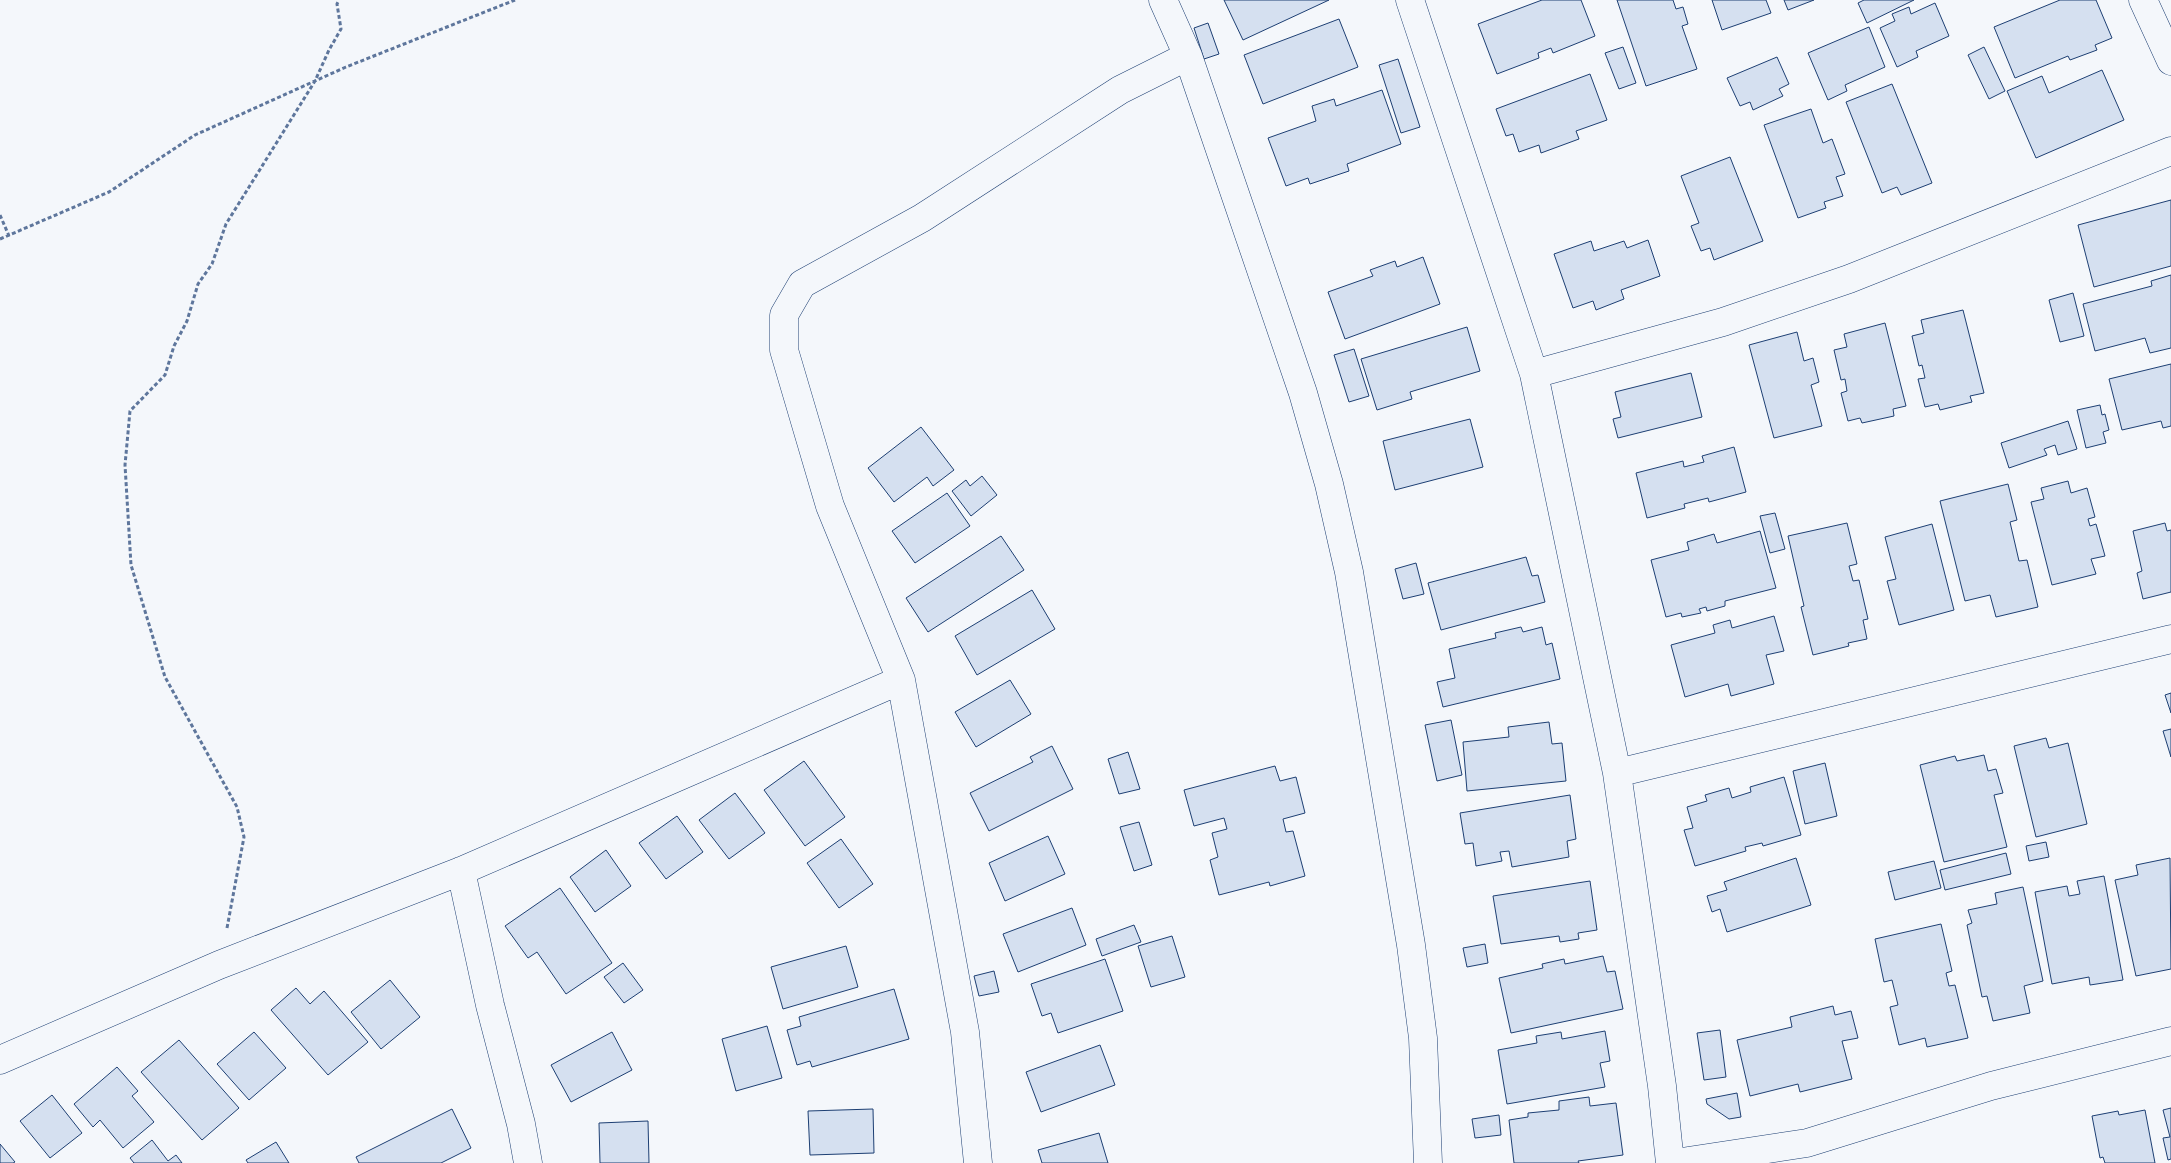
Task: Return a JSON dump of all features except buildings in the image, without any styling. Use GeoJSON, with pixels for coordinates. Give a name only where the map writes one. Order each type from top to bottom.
{"type":"FeatureCollection","features":[{"type":"Feature","properties":{"kind":"street"},"geometry":{"type":"LineString","coordinates":[[1163,0],[1188,56],[1303,393],[1329,484],[1349,572],[1412,954],[1423,1038],[1428,1163]]}},
{"type":"Feature","properties":{"kind":"street"},"geometry":{"type":"LineString","coordinates":[[1410,0],[1534,374],[1617,773],[1662,1086],[1670,1163]]}},
{"type":"Feature","properties":{"kind":"street"},"geometry":{"type":"LineString","coordinates":[[2143,0],[2171,61]]}},
{"type":"Feature","properties":{"kind":"street"},"geometry":{"type":"LineString","coordinates":[[978,1163],[965,1032],[901,680],[830,506],[784,350],[784,314],[802,284],[922,218],[1120,90],[1188,56]]}},
{"type":"Feature","properties":{"kind":"street"},"geometry":{"type":"LineString","coordinates":[[1534,374],[1723,322],[1849,279],[2171,151]]}},
{"type":"Feature","properties":{"kind":"street"},"geometry":{"type":"LineString","coordinates":[[1617,773],[2171,639]]}},
{"type":"Feature","properties":{"kind":"street"},"geometry":{"type":"LineString","coordinates":[[0,1060],[219,965],[461,871],[901,680]]}},
{"type":"Feature","properties":{"kind":"street"},"geometry":{"type":"LineString","coordinates":[[461,871],[490,1005],[521,1124],[528,1163]]}},
{"type":"Feature","properties":{"kind":"street"},"geometry":{"type":"LineString","coordinates":[[1675,1163],[1807,1143],[1991,1086],[2171,1041]]}},
{"type":"Feature","properties":{"kind":"path"},"geometry":{"type":"LineString","coordinates":[[219,965],[244,837],[237,807],[164,677],[131,565],[125,465],[130,411],[165,374],[174,346],[188,321],[198,284],[212,264],[226,224],[315,81],[328,50],[341,29],[337,4],[339,0]]}},
{"type":"Feature","properties":{"kind":"path"},"geometry":{"type":"LineString","coordinates":[[0,239],[109,192],[195,135],[315,81],[515,0]]}},
{"type":"Feature","properties":{"kind":"path"},"geometry":{"type":"LineString","coordinates":[[0,215],[9,236]]}}]}
